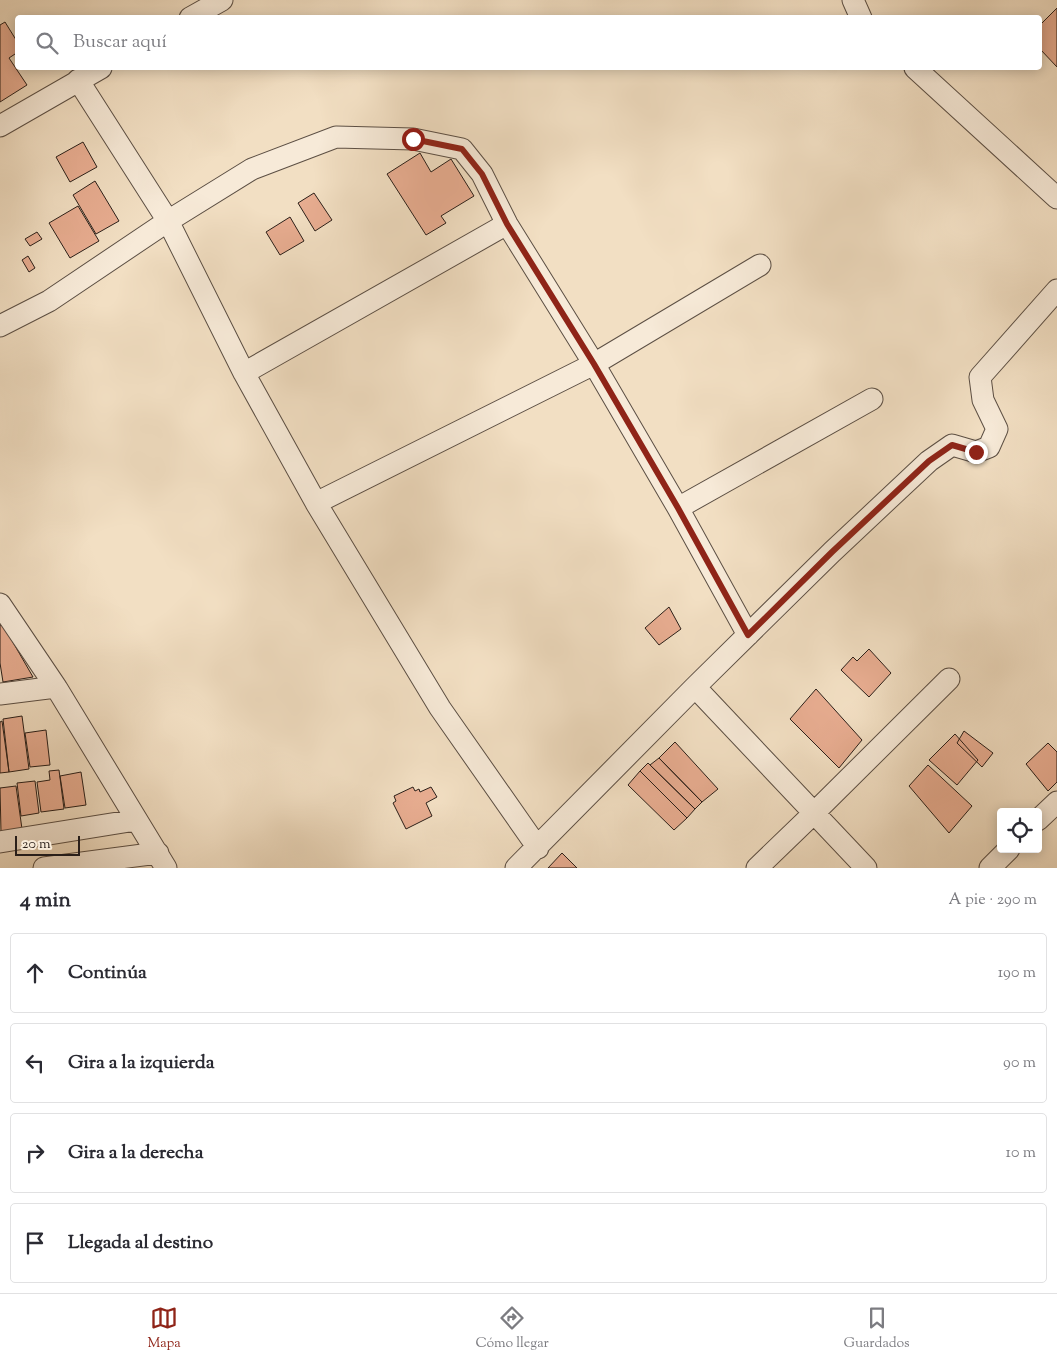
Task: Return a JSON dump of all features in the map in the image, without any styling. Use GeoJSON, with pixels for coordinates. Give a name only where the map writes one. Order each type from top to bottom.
{"type":"FeatureCollection","features":[{"type":"Feature","properties":{"kind":"street"},"geometry":{"type":"LineString","coordinates":[[195,15],[222,0]]}},
{"type":"Feature","properties":{"kind":"street"},"geometry":{"type":"LineString","coordinates":[[853,0],[860,15]]}},
{"type":"Feature","properties":{"kind":"street"},"geometry":{"type":"LineString","coordinates":[[0,126],[97,70]]}},
{"type":"Feature","properties":{"kind":"street"},"geometry":{"type":"LineString","coordinates":[[917,70],[1057,198]]}},
{"type":"Feature","properties":{"kind":"street"},"geometry":{"type":"LineString","coordinates":[[78,80],[168,221],[244,373],[316,504],[440,708],[538,848]]}},
{"type":"Feature","properties":{"kind":"street"},"geometry":{"type":"LineString","coordinates":[[0,326],[50,301],[168,221],[252,169],[336,137],[413,139],[462,149],[482,174],[507,224],[594,364],[678,508],[748,635]]}},
{"type":"Feature","properties":{"kind":"street"},"geometry":{"type":"LineString","coordinates":[[244,373],[507,224]]}},
{"type":"Feature","properties":{"kind":"street"},"geometry":{"type":"LineString","coordinates":[[316,504],[594,364],[760,265]]}},
{"type":"Feature","properties":{"kind":"street"},"geometry":{"type":"LineString","coordinates":[[516,868],[538,848],[695,687],[832,552],[929,461],[952,445],[976,452],[989,447],[997,429],[983,400],[980,378],[1057,290]]}},
{"type":"Feature","properties":{"kind":"street"},"geometry":{"type":"LineString","coordinates":[[678,508],[872,399]]}},
{"type":"Feature","properties":{"kind":"street"},"geometry":{"type":"LineString","coordinates":[[0,604],[56,687],[162,861],[44,868]]}},
{"type":"Feature","properties":{"kind":"street"},"geometry":{"type":"LineString","coordinates":[[757,868],[814,814],[949,678]]}},
{"type":"Feature","properties":{"kind":"street"},"geometry":{"type":"LineString","coordinates":[[0,694],[56,687]]}},
{"type":"Feature","properties":{"kind":"street"},"geometry":{"type":"LineString","coordinates":[[695,687],[866,868]]}},
{"type":"Feature","properties":{"kind":"street"},"geometry":{"type":"LineString","coordinates":[[1042,816],[1057,802]]}},
{"type":"Feature","properties":{"kind":"street"},"geometry":{"type":"LineString","coordinates":[[0,842],[136,820]]}},
{"type":"Feature","properties":{"kind":"street"},"geometry":{"type":"LineString","coordinates":[[990,868],[1005,853]]}},
{"type":"Feature","properties":{"kind":"building"},"geometry":{"type":"Polygon","coordinates":[[[1057,8],[1057,67],[1042,51],[1042,23],[1057,8]]]}},
{"type":"Feature","properties":{"kind":"building"},"geometry":{"type":"Polygon","coordinates":[[[5,22],[15,38],[15,54],[9,58],[15,70],[17,70],[27,85],[0,102],[0,25],[5,22]]]}},
{"type":"Feature","properties":{"kind":"building"},"geometry":{"type":"Polygon","coordinates":[[[83,142],[97,167],[70,182],[56,157],[83,142]]]}},
{"type":"Feature","properties":{"kind":"building"},"geometry":{"type":"Polygon","coordinates":[[[420,153],[431,172],[451,159],[474,196],[441,216],[446,223],[426,235],[387,174],[420,153]]]}},
{"type":"Feature","properties":{"kind":"building"},"geometry":{"type":"Polygon","coordinates":[[[95,181],[119,221],[96,234],[73,195],[95,181]]]}},
{"type":"Feature","properties":{"kind":"building"},"geometry":{"type":"Polygon","coordinates":[[[314,193],[332,220],[315,231],[298,203],[314,193]]]}},
{"type":"Feature","properties":{"kind":"building"},"geometry":{"type":"Polygon","coordinates":[[[78,206],[99,241],[70,258],[49,223],[78,206]]]}},
{"type":"Feature","properties":{"kind":"building"},"geometry":{"type":"Polygon","coordinates":[[[290,217],[304,241],[280,255],[266,232],[290,217]]]}},
{"type":"Feature","properties":{"kind":"building"},"geometry":{"type":"Polygon","coordinates":[[[37,232],[42,239],[30,246],[25,239],[37,232]]]}},
{"type":"Feature","properties":{"kind":"building"},"geometry":{"type":"Polygon","coordinates":[[[28,256],[35,268],[29,272],[22,260],[28,256]]]}},
{"type":"Feature","properties":{"kind":"building"},"geometry":{"type":"Polygon","coordinates":[[[669,607],[681,629],[659,645],[645,628],[669,607]]]}},
{"type":"Feature","properties":{"kind":"building"},"geometry":{"type":"Polygon","coordinates":[[[0,625],[3,625],[33,677],[3,682],[0,663],[0,625]]]}},
{"type":"Feature","properties":{"kind":"building"},"geometry":{"type":"Polygon","coordinates":[[[869,649],[891,673],[869,697],[841,670],[853,657],[857,661],[869,649]]]}},
{"type":"Feature","properties":{"kind":"building"},"geometry":{"type":"Polygon","coordinates":[[[816,689],[862,740],[839,768],[790,719],[816,689]]]}},
{"type":"Feature","properties":{"kind":"building"},"geometry":{"type":"Polygon","coordinates":[[[22,716],[29,769],[9,772],[3,719],[22,716]]]}},
{"type":"Feature","properties":{"kind":"building"},"geometry":{"type":"Polygon","coordinates":[[[2,721],[9,772],[0,773],[0,722],[2,721]]]}},
{"type":"Feature","properties":{"kind":"building"},"geometry":{"type":"Polygon","coordinates":[[[46,730],[50,765],[30,767],[25,733],[46,730]]]}},
{"type":"Feature","properties":{"kind":"building"},"geometry":{"type":"Polygon","coordinates":[[[964,731],[993,753],[982,767],[957,743],[964,731]]]}},
{"type":"Feature","properties":{"kind":"building"},"geometry":{"type":"Polygon","coordinates":[[[955,734],[978,760],[957,785],[929,760],[955,734]]]}},
{"type":"Feature","properties":{"kind":"building"},"geometry":{"type":"Polygon","coordinates":[[[675,742],[718,789],[702,802],[659,758],[675,742]]]}},
{"type":"Feature","properties":{"kind":"building"},"geometry":{"type":"Polygon","coordinates":[[[1048,743],[1057,752],[1057,782],[1048,791],[1026,764],[1048,743]]]}},
{"type":"Feature","properties":{"kind":"building"},"geometry":{"type":"Polygon","coordinates":[[[659,758],[702,802],[695,809],[650,765],[659,758]]]}},
{"type":"Feature","properties":{"kind":"building"},"geometry":{"type":"Polygon","coordinates":[[[648,763],[695,809],[687,818],[640,771],[648,763]]]}},
{"type":"Feature","properties":{"kind":"building"},"geometry":{"type":"Polygon","coordinates":[[[928,765],[972,806],[949,833],[909,786],[928,765]]]}},
{"type":"Feature","properties":{"kind":"building"},"geometry":{"type":"Polygon","coordinates":[[[59,770],[64,809],[41,812],[37,782],[50,780],[49,771],[59,770]]]}},
{"type":"Feature","properties":{"kind":"building"},"geometry":{"type":"Polygon","coordinates":[[[640,771],[687,818],[674,830],[628,785],[640,771]]]}},
{"type":"Feature","properties":{"kind":"building"},"geometry":{"type":"Polygon","coordinates":[[[81,772],[86,805],[65,808],[60,776],[81,772]]]}},
{"type":"Feature","properties":{"kind":"building"},"geometry":{"type":"Polygon","coordinates":[[[35,781],[39,813],[21,816],[17,783],[35,781]]]}},
{"type":"Feature","properties":{"kind":"building"},"geometry":{"type":"Polygon","coordinates":[[[16,786],[22,829],[1,832],[0,788],[16,786]]]}},
{"type":"Feature","properties":{"kind":"building"},"geometry":{"type":"Polygon","coordinates":[[[413,787],[415,791],[419,789],[420,792],[431,787],[437,797],[426,803],[432,816],[406,829],[393,803],[396,801],[394,796],[413,787]]]}},
{"type":"Feature","properties":{"kind":"building"},"geometry":{"type":"Polygon","coordinates":[[[562,853],[577,868],[548,868],[562,853]]]}},
{"type":"Feature","properties":{"kind":"route"},"geometry":{"type":"LineString","coordinates":[[413,139],[462,149],[482,174],[507,224],[594,364],[678,508],[748,635],[832,552],[929,461],[952,445],[976,452]]}}]}
